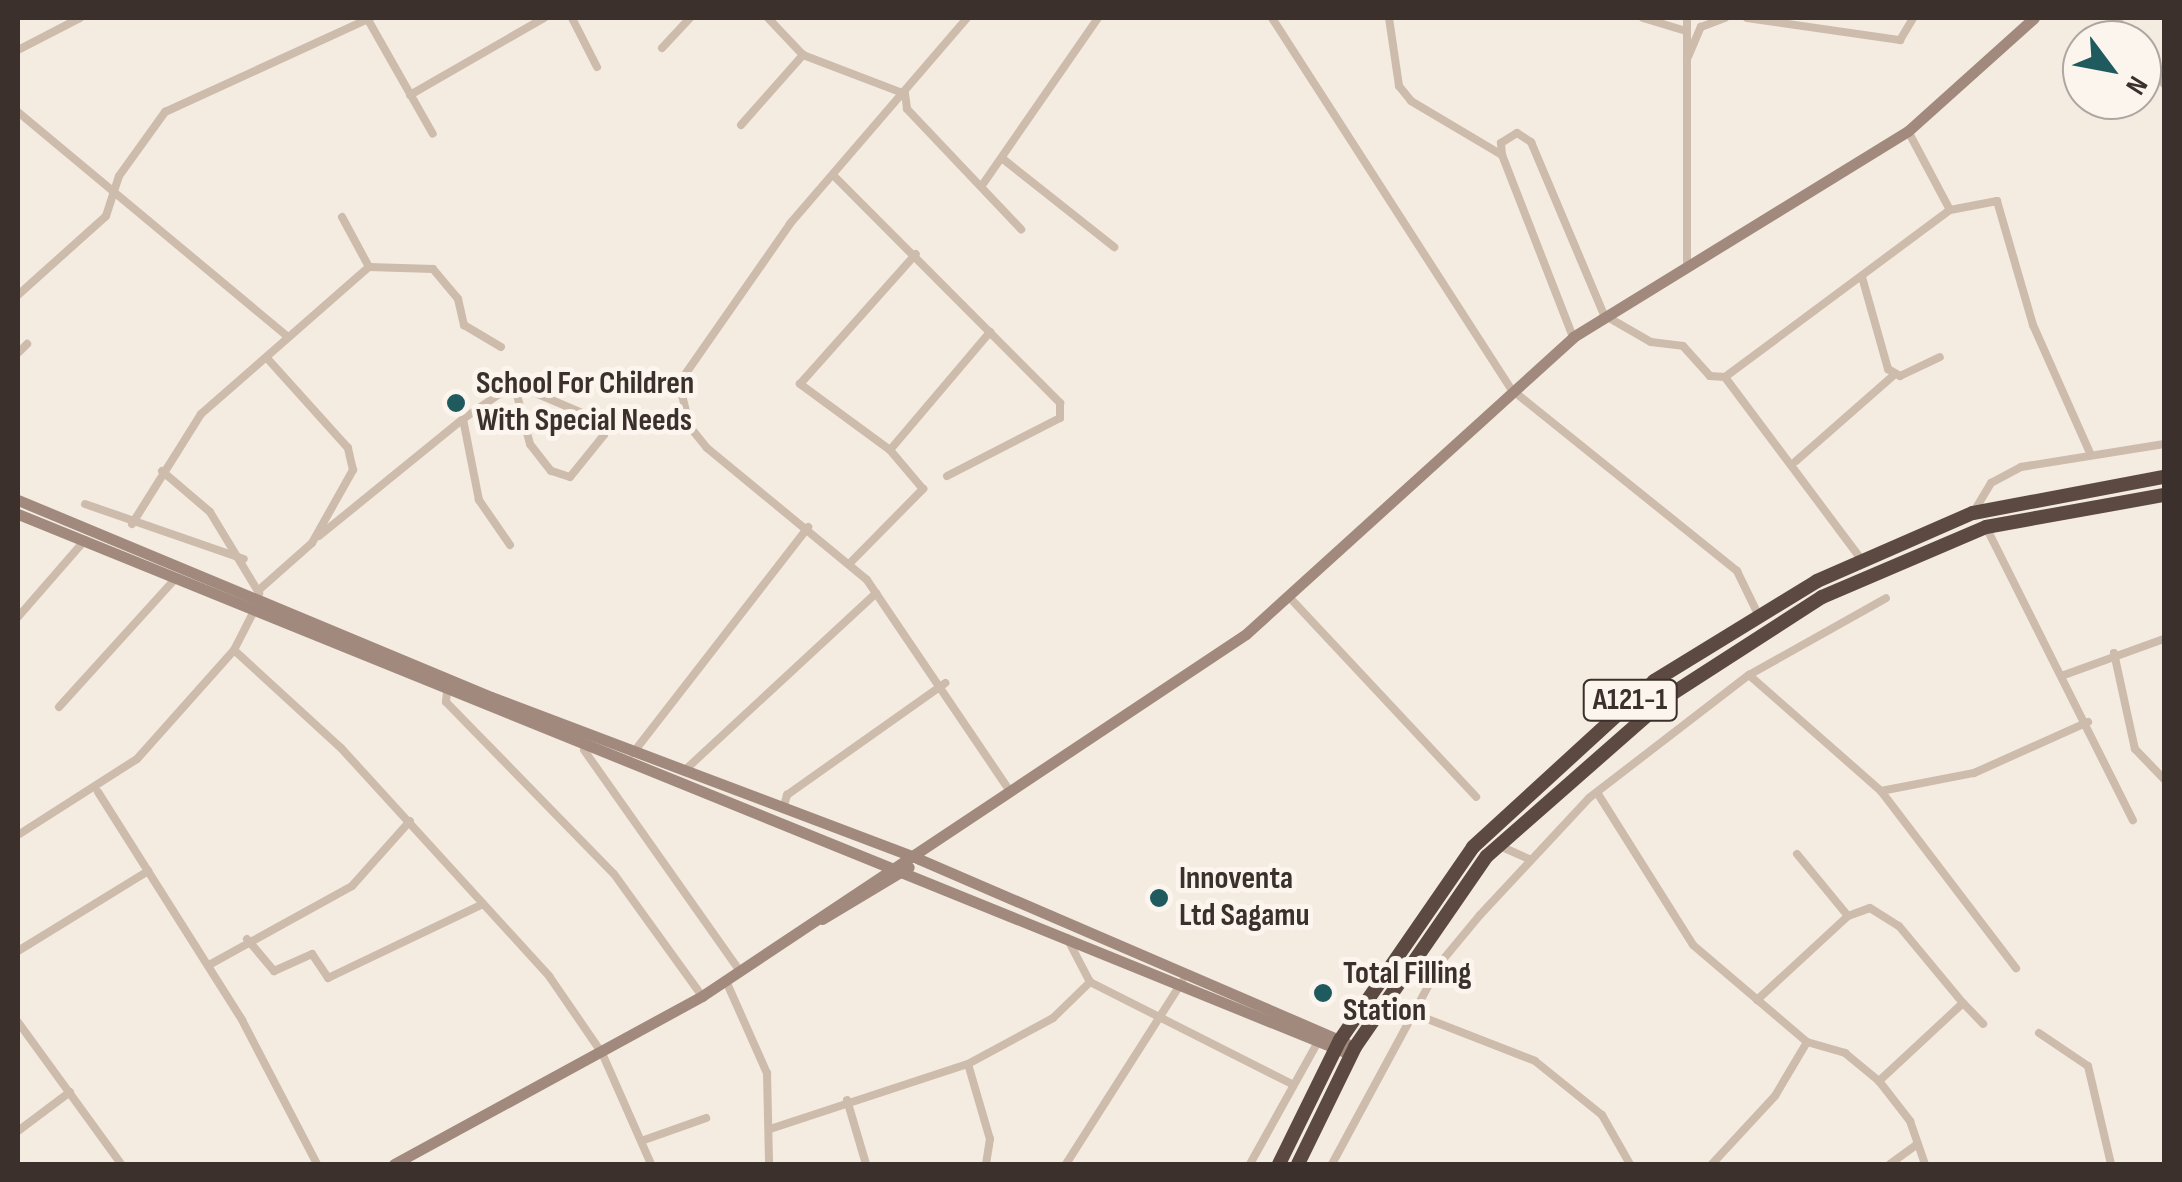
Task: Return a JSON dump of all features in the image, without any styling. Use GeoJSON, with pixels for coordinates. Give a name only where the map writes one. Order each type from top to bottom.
{"type":"FeatureCollection","features":[{"type":"Feature","properties":{"kind":"highway","name":"A121-1"},"geometry":{"type":"LineString","coordinates":[[1279,1164],[1418,918],[1500,819],[1599,724],[1758,614],[1861,560],[1973,513],[2164,477]]}},
{"type":"Feature","properties":{"kind":"highway","name":"A121-1"},"geometry":{"type":"LineString","coordinates":[[1298,1164],[1345,1047],[1384,1002],[1432,926],[1502,846],[1670,695],[1822,597],[1986,527],[2164,494]]}},
{"type":"Feature","properties":{"kind":"main road"},"geometry":{"type":"LineString","coordinates":[[875,884],[890,864],[928,846],[1291,599],[1573,337],[1687,263],[1908,131],[2034,18]]}},
{"type":"Feature","properties":{"kind":"main road"},"geometry":{"type":"LineString","coordinates":[[18,500],[634,753],[905,854],[1345,1047]]}},
{"type":"Feature","properties":{"kind":"main road"},"geometry":{"type":"LineString","coordinates":[[18,514],[176,578],[258,599],[447,692],[584,750],[890,864],[1319,1040],[1345,1047]]}},
{"type":"Feature","properties":{"kind":"main road"},"geometry":{"type":"LineString","coordinates":[[394,1164],[702,996],[875,884],[904,870],[919,860],[928,846]]}},
{"type":"Feature","properties":{"kind":"main road"},"geometry":{"type":"LineString","coordinates":[[860,853],[875,884]]}},
{"type":"Feature","properties":{"kind":"main road"},"geometry":{"type":"LineString","coordinates":[[875,884],[923,878]]}},
{"type":"Feature","properties":{"kind":"street"},"geometry":{"type":"LineString","coordinates":[[18,50],[80,18]]}},
{"type":"Feature","properties":{"kind":"street"},"geometry":{"type":"LineString","coordinates":[[18,295],[106,216],[115,190],[165,112],[368,18],[434,134]]}},
{"type":"Feature","properties":{"kind":"street"},"geometry":{"type":"LineString","coordinates":[[410,95],[544,18]]}},
{"type":"Feature","properties":{"kind":"street"},"geometry":{"type":"LineString","coordinates":[[572,18],[597,68]]}},
{"type":"Feature","properties":{"kind":"street"},"geometry":{"type":"LineString","coordinates":[[662,48],[690,18]]}},
{"type":"Feature","properties":{"kind":"street"},"geometry":{"type":"LineString","coordinates":[[768,18],[803,55],[905,94]]}},
{"type":"Feature","properties":{"kind":"street"},"geometry":{"type":"LineString","coordinates":[[967,18],[833,175],[679,383],[690,427],[707,448],[764,504],[808,527],[851,562],[876,592],[945,683],[1010,790]]}},
{"type":"Feature","properties":{"kind":"street"},"geometry":{"type":"LineString","coordinates":[[983,184],[1098,18]]}},
{"type":"Feature","properties":{"kind":"street"},"geometry":{"type":"LineString","coordinates":[[1272,18],[1512,390],[1738,570],[1758,614]]}},
{"type":"Feature","properties":{"kind":"street"},"geometry":{"type":"LineString","coordinates":[[1389,18],[1399,86],[1411,101],[1502,155]]}},
{"type":"Feature","properties":{"kind":"street"},"geometry":{"type":"LineString","coordinates":[[1643,18],[1686,31]]}},
{"type":"Feature","properties":{"kind":"street"},"geometry":{"type":"LineString","coordinates":[[1687,18],[1687,263]]}},
{"type":"Feature","properties":{"kind":"street"},"geometry":{"type":"LineString","coordinates":[[1685,66],[1701,28],[1725,18]]}},
{"type":"Feature","properties":{"kind":"street"},"geometry":{"type":"LineString","coordinates":[[1747,18],[1788,20],[1905,40],[1914,18]]}},
{"type":"Feature","properties":{"kind":"street"},"geometry":{"type":"LineString","coordinates":[[741,125],[803,55]]}},
{"type":"Feature","properties":{"kind":"street"},"geometry":{"type":"LineString","coordinates":[[905,94],[908,110],[983,184],[1021,229]]}},
{"type":"Feature","properties":{"kind":"street"},"geometry":{"type":"LineString","coordinates":[[18,112],[287,336]]}},
{"type":"Feature","properties":{"kind":"street"},"geometry":{"type":"LineString","coordinates":[[1908,131],[1950,210]]}},
{"type":"Feature","properties":{"kind":"street"},"geometry":{"type":"LineString","coordinates":[[1573,337],[1502,155],[1507,137],[1531,142],[1604,315],[1651,342],[1683,346],[1710,376],[1725,377],[1950,210],[1997,201],[2032,325],[2090,453]]}},
{"type":"Feature","properties":{"kind":"street"},"geometry":{"type":"LineString","coordinates":[[1002,159],[1114,246]]}},
{"type":"Feature","properties":{"kind":"street"},"geometry":{"type":"LineString","coordinates":[[833,175],[916,254],[1060,403],[1060,418],[947,476]]}},
{"type":"Feature","properties":{"kind":"street"},"geometry":{"type":"LineString","coordinates":[[342,217],[369,267]]}},
{"type":"Feature","properties":{"kind":"street"},"geometry":{"type":"LineString","coordinates":[[851,562],[923,489],[890,450],[800,384],[916,254]]}},
{"type":"Feature","properties":{"kind":"street"},"geometry":{"type":"LineString","coordinates":[[132,524],[201,414],[369,267],[433,269],[458,299],[464,325],[501,346]]}},
{"type":"Feature","properties":{"kind":"street"},"geometry":{"type":"LineString","coordinates":[[1862,277],[1894,375]]}},
{"type":"Feature","properties":{"kind":"street"},"geometry":{"type":"LineString","coordinates":[[890,450],[990,332]]}},
{"type":"Feature","properties":{"kind":"street"},"geometry":{"type":"LineString","coordinates":[[18,353],[27,344]]}},
{"type":"Feature","properties":{"kind":"street"},"geometry":{"type":"LineString","coordinates":[[1796,462],[1894,375],[1940,357]]}},
{"type":"Feature","properties":{"kind":"street"},"geometry":{"type":"LineString","coordinates":[[267,358],[354,460],[312,543]]}},
{"type":"Feature","properties":{"kind":"street"},"geometry":{"type":"LineString","coordinates":[[1725,377],[1796,462],[1861,560]]}},
{"type":"Feature","properties":{"kind":"street"},"geometry":{"type":"LineString","coordinates":[[514,384],[601,422],[604,435],[570,477],[551,471],[530,444],[514,384]]}},
{"type":"Feature","properties":{"kind":"street"},"geometry":{"type":"LineString","coordinates":[[18,835],[98,792],[234,650],[258,599],[312,543],[463,420],[514,384]]}},
{"type":"Feature","properties":{"kind":"street"},"geometry":{"type":"LineString","coordinates":[[463,420],[478,500],[510,545]]}},
{"type":"Feature","properties":{"kind":"street"},"geometry":{"type":"LineString","coordinates":[[1973,513],[1991,482],[2090,453],[2164,444]]}},
{"type":"Feature","properties":{"kind":"street"},"geometry":{"type":"LineString","coordinates":[[162,471],[193,493],[244,559],[258,599]]}},
{"type":"Feature","properties":{"kind":"street"},"geometry":{"type":"LineString","coordinates":[[86,504],[132,524],[244,559]]}},
{"type":"Feature","properties":{"kind":"street"},"geometry":{"type":"LineString","coordinates":[[634,753],[808,527]]}},
{"type":"Feature","properties":{"kind":"street"},"geometry":{"type":"LineString","coordinates":[[1986,527],[2088,722],[2133,820]]}},
{"type":"Feature","properties":{"kind":"street"},"geometry":{"type":"LineString","coordinates":[[18,618],[85,540]]}},
{"type":"Feature","properties":{"kind":"street"},"geometry":{"type":"LineString","coordinates":[[59,707],[176,578]]}},
{"type":"Feature","properties":{"kind":"street"},"geometry":{"type":"LineString","coordinates":[[684,771],[876,592]]}},
{"type":"Feature","properties":{"kind":"street"},"geometry":{"type":"LineString","coordinates":[[1332,1164],[1441,962],[1529,859],[1598,794],[1749,675],[1886,598]]}},
{"type":"Feature","properties":{"kind":"street"},"geometry":{"type":"LineString","coordinates":[[1291,599],[1476,797]]}},
{"type":"Feature","properties":{"kind":"street"},"geometry":{"type":"LineString","coordinates":[[2064,675],[2114,653],[2164,639]]}},
{"type":"Feature","properties":{"kind":"street"},"geometry":{"type":"LineString","coordinates":[[234,650],[410,821],[549,976],[602,1053],[644,1140],[650,1164]]}},
{"type":"Feature","properties":{"kind":"street"},"geometry":{"type":"LineString","coordinates":[[2114,653],[2135,749],[2164,779]]}},
{"type":"Feature","properties":{"kind":"street"},"geometry":{"type":"LineString","coordinates":[[1749,675],[1880,790],[2016,968]]}},
{"type":"Feature","properties":{"kind":"street"},"geometry":{"type":"LineString","coordinates":[[783,809],[787,796],[945,683]]}},
{"type":"Feature","properties":{"kind":"street"},"geometry":{"type":"LineString","coordinates":[[447,692],[446,702],[614,874],[702,996]]}},
{"type":"Feature","properties":{"kind":"street"},"geometry":{"type":"LineString","coordinates":[[1880,790],[1974,773],[2088,722]]}},
{"type":"Feature","properties":{"kind":"street"},"geometry":{"type":"LineString","coordinates":[[584,750],[740,971]]}},
{"type":"Feature","properties":{"kind":"street"},"geometry":{"type":"LineString","coordinates":[[98,792],[209,964],[317,1164]]}},
{"type":"Feature","properties":{"kind":"street"},"geometry":{"type":"LineString","coordinates":[[1598,794],[1693,945],[1807,1042],[1844,1053],[1879,1080],[1910,1122],[1914,1146],[1926,1164]]}},
{"type":"Feature","properties":{"kind":"street"},"geometry":{"type":"LineString","coordinates":[[209,964],[247,939],[352,886],[410,821]]}},
{"type":"Feature","properties":{"kind":"street"},"geometry":{"type":"LineString","coordinates":[[1502,846],[1529,859]]}},
{"type":"Feature","properties":{"kind":"street"},"geometry":{"type":"LineString","coordinates":[[1796,854],[1848,916]]}},
{"type":"Feature","properties":{"kind":"street"},"geometry":{"type":"LineString","coordinates":[[18,951],[148,871]]}},
{"type":"Feature","properties":{"kind":"street"},"geometry":{"type":"LineString","coordinates":[[247,939],[274,971],[312,954],[328,978],[483,904]]}},
{"type":"Feature","properties":{"kind":"street"},"geometry":{"type":"LineString","coordinates":[[1756,1000],[1848,916],[1870,908],[1899,926],[1984,1024]]}},
{"type":"Feature","properties":{"kind":"street"},"geometry":{"type":"LineString","coordinates":[[1067,938],[1090,982],[1290,1083]]}},
{"type":"Feature","properties":{"kind":"street"},"geometry":{"type":"LineString","coordinates":[[726,980],[767,1073],[769,1164]]}},
{"type":"Feature","properties":{"kind":"street"},"geometry":{"type":"LineString","coordinates":[[770,1129],[847,1100],[968,1064],[1053,1018],[1090,982]]}},
{"type":"Feature","properties":{"kind":"street"},"geometry":{"type":"LineString","coordinates":[[1066,1164],[1182,982]]}},
{"type":"Feature","properties":{"kind":"street"},"geometry":{"type":"LineString","coordinates":[[1384,1002],[1535,1061],[1602,1114],[1630,1164]]}},
{"type":"Feature","properties":{"kind":"street"},"geometry":{"type":"LineString","coordinates":[[1879,1080],[1963,1003]]}},
{"type":"Feature","properties":{"kind":"street"},"geometry":{"type":"LineString","coordinates":[[18,1022],[121,1164]]}},
{"type":"Feature","properties":{"kind":"street"},"geometry":{"type":"LineString","coordinates":[[2039,1033],[2088,1066],[2111,1164]]}},
{"type":"Feature","properties":{"kind":"street"},"geometry":{"type":"LineString","coordinates":[[1250,1164],[1290,1083],[1319,1040]]}},
{"type":"Feature","properties":{"kind":"street"},"geometry":{"type":"LineString","coordinates":[[1712,1164],[1775,1096],[1807,1042]]}},
{"type":"Feature","properties":{"kind":"street"},"geometry":{"type":"LineString","coordinates":[[968,1064],[990,1138],[986,1164]]}},
{"type":"Feature","properties":{"kind":"street"},"geometry":{"type":"LineString","coordinates":[[18,1131],[70,1092]]}},
{"type":"Feature","properties":{"kind":"street"},"geometry":{"type":"LineString","coordinates":[[847,1100],[866,1164]]}},
{"type":"Feature","properties":{"kind":"street"},"geometry":{"type":"LineString","coordinates":[[644,1140],[706,1118]]}},
{"type":"Feature","properties":{"kind":"street"},"geometry":{"type":"LineString","coordinates":[[1890,1164],[1914,1146]]}},
{"type":"Feature","properties":{"kind":"place","name":"School For Children With Special Needs"},"geometry":{"type":"Point","coordinates":[456,403]}},
{"type":"Feature","properties":{"kind":"place","name":"Innoventa Ltd Sagamu"},"geometry":{"type":"Point","coordinates":[1159,898]}},
{"type":"Feature","properties":{"kind":"place","name":"Total Filling Station"},"geometry":{"type":"Point","coordinates":[1323,993]}}]}
